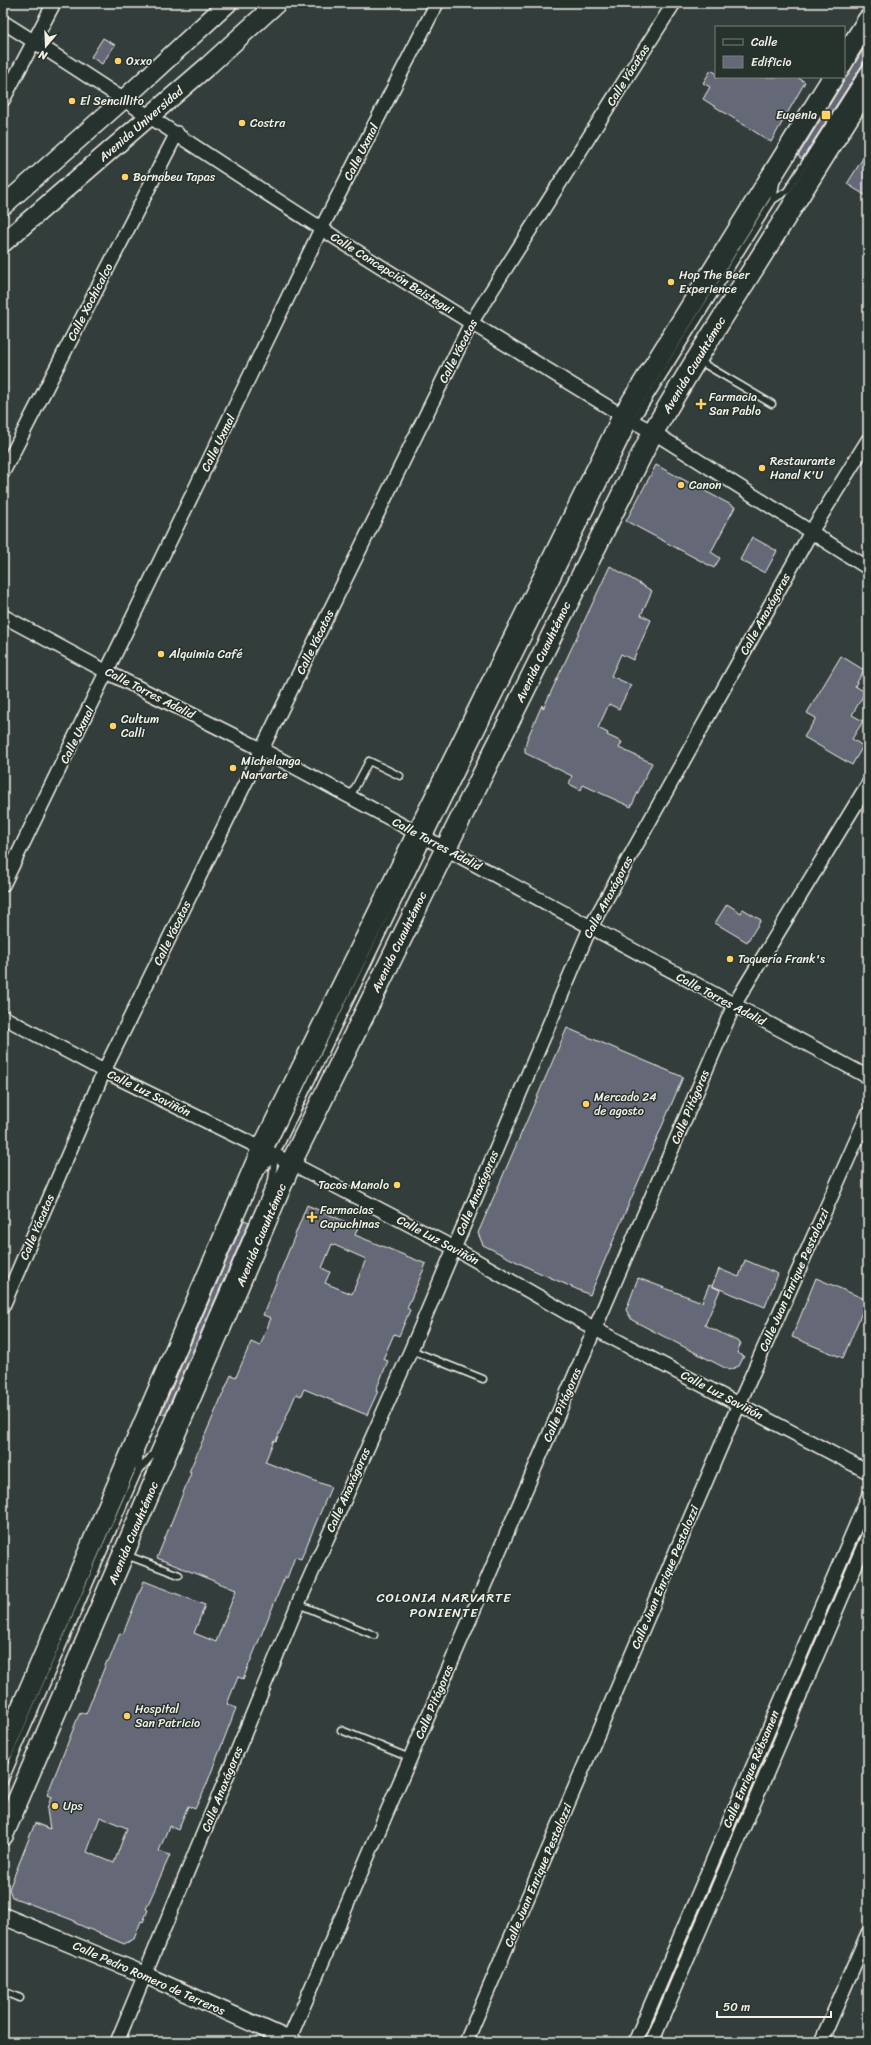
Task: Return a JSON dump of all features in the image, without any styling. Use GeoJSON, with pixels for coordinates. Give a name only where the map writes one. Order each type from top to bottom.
{"type":"FeatureCollection","features":[{"type":"Feature","properties":{"kind":"main road"},"geometry":{"type":"LineString","coordinates":[[3,206],[125,98],[228,3]]}},
{"type":"Feature","properties":{"kind":"main road","name":"Avenida Universidad"},"geometry":{"type":"LineString","coordinates":[[3,243],[277,3]]}},
{"type":"Feature","properties":{"kind":"main road"},"geometry":{"type":"LineString","coordinates":[[850,56],[868,20]]}},
{"type":"Feature","properties":{"kind":"main road","name":"Avenida Cuauhtémoc"},"geometry":{"type":"LineString","coordinates":[[3,1751],[422,836],[628,419],[832,78]]}},
{"type":"Feature","properties":{"kind":"main road","name":"Avenida Cuauhtémoc"},"geometry":{"type":"LineString","coordinates":[[3,1835],[124,1554],[276,1156],[446,848],[653,432],[696,360],[868,86]]}},
{"type":"Feature","properties":{"kind":"street"},"geometry":{"type":"LineString","coordinates":[[3,100],[54,3]]}},
{"type":"Feature","properties":{"kind":"street","name":"Calle Uxmal"},"geometry":{"type":"LineString","coordinates":[[3,885],[321,229],[437,3]]}},
{"type":"Feature","properties":{"kind":"street","name":"Calle Yácatas"},"geometry":{"type":"LineString","coordinates":[[3,1306],[104,1071],[263,750],[471,323],[674,3]]}},
{"type":"Feature","properties":{"kind":"street","name":"Calle Concepción Beistegui"},"geometry":{"type":"LineString","coordinates":[[3,22],[125,98],[148,117],[177,133],[321,229],[628,419],[653,432],[868,568]]}},
{"type":"Feature","properties":{"kind":"street","name":"Calle Xochicalco"},"geometry":{"type":"LineString","coordinates":[[3,472],[177,133]]}},
{"type":"Feature","properties":{"kind":"street","name":"Calle Anaxágoras"},"geometry":{"type":"LineString","coordinates":[[117,2042],[298,1604],[411,1350],[590,928],[811,532],[868,440]]}},
{"type":"Feature","properties":{"kind":"street","name":"Calle Torres Adalid"},"geometry":{"type":"LineString","coordinates":[[3,616],[107,672],[263,750],[868,1077]]}},
{"type":"Feature","properties":{"kind":"street","name":"Calle Pitágoras"},"geometry":{"type":"LineString","coordinates":[[290,2041],[734,1005],[868,784]]}},
{"type":"Feature","properties":{"kind":"street","name":"Calle Luz Saviñón"},"geometry":{"type":"LineString","coordinates":[[3,1017],[104,1071],[276,1156],[454,1248],[595,1329],[868,1472]]}},
{"type":"Feature","properties":{"kind":"street","name":"Calle Juan Enrique Pestalozzi"},"geometry":{"type":"LineString","coordinates":[[466,2042],[739,1404],[868,1114]]}},
{"type":"Feature","properties":{"kind":"street","name":"Calle Enrique Rébsamen"},"geometry":{"type":"LineString","coordinates":[[635,2042],[868,1497]]}},
{"type":"Feature","properties":{"kind":"street","name":"Calle Enrique Rébsamen"},"geometry":{"type":"LineString","coordinates":[[652,2042],[868,1536]]}},
{"type":"Feature","properties":{"kind":"street","name":"Calle Pedro Romero de Terreros"},"geometry":{"type":"LineString","coordinates":[[3,1916],[145,1975],[290,2041]]}},
{"type":"Feature","properties":{"kind":"street"},"geometry":{"type":"LineString","coordinates":[[821,2042],[868,1933]]}},
{"type":"Feature","properties":{"kind":"lane"},"geometry":{"type":"LineString","coordinates":[[845,71],[850,56]]}},
{"type":"Feature","properties":{"kind":"lane"},"geometry":{"type":"LineString","coordinates":[[773,200],[787,191],[868,64]]}},
{"type":"Feature","properties":{"kind":"lane"},"geometry":{"type":"LineString","coordinates":[[628,419],[773,200],[776,183],[788,163]]}},
{"type":"Feature","properties":{"kind":"lane"},"geometry":{"type":"LineString","coordinates":[[696,360],[772,404]]}},
{"type":"Feature","properties":{"kind":"lane"},"geometry":{"type":"LineString","coordinates":[[350,797],[369,761],[400,776]]}},
{"type":"Feature","properties":{"kind":"lane"},"geometry":{"type":"LineString","coordinates":[[138,1472],[140,1447],[258,1174],[276,1156]]}},
{"type":"Feature","properties":{"kind":"lane"},"geometry":{"type":"LineString","coordinates":[[3,1784],[138,1472],[154,1454],[272,1180],[276,1156]]}},
{"type":"Feature","properties":{"kind":"lane"},"geometry":{"type":"LineString","coordinates":[[411,1350],[483,1379]]}},
{"type":"Feature","properties":{"kind":"lane"},"geometry":{"type":"LineString","coordinates":[[124,1554],[179,1575]]}},
{"type":"Feature","properties":{"kind":"lane"},"geometry":{"type":"LineString","coordinates":[[298,1604],[374,1635]]}},
{"type":"Feature","properties":{"kind":"lane"},"geometry":{"type":"LineString","coordinates":[[341,1730],[410,1758]]}},
{"type":"Feature","properties":{"kind":"lane"},"geometry":{"type":"LineString","coordinates":[[3,1991],[20,1998]]}},
{"type":"Feature","properties":{"kind":"building"},"geometry":{"type":"Polygon","coordinates":[[[103,38],[115,45],[102,64],[91,57],[103,38]]]}},
{"type":"Feature","properties":{"kind":"building"},"geometry":{"type":"Polygon","coordinates":[[[868,42],[868,60],[864,62],[802,159],[798,156],[868,42]]]}},
{"type":"Feature","properties":{"kind":"building","name":"Eugenia"},"geometry":{"type":"Polygon","coordinates":[[[711,70],[715,72],[715,78],[799,78],[805,82],[771,142],[703,99],[710,87],[703,83],[711,70]]]}},
{"type":"Feature","properties":{"kind":"building"},"geometry":{"type":"Polygon","coordinates":[[[868,150],[868,197],[847,184],[868,150]]]}},
{"type":"Feature","properties":{"kind":"building"},"geometry":{"type":"Polygon","coordinates":[[[656,465],[735,507],[711,552],[720,558],[714,568],[626,521],[656,465]]]}},
{"type":"Feature","properties":{"kind":"building"},"geometry":{"type":"Polygon","coordinates":[[[752,537],[777,551],[765,573],[740,560],[752,537]]]}},
{"type":"Feature","properties":{"kind":"building"},"geometry":{"type":"Polygon","coordinates":[[[610,566],[652,591],[641,615],[651,620],[633,660],[621,654],[611,676],[631,685],[619,709],[609,704],[598,728],[608,733],[607,735],[622,742],[619,748],[652,763],[631,807],[583,785],[581,790],[569,784],[572,776],[525,753],[527,739],[542,705],[543,709],[610,566]]]}},
{"type":"Feature","properties":{"kind":"building"},"geometry":{"type":"Polygon","coordinates":[[[841,656],[864,670],[855,686],[865,692],[852,715],[863,721],[852,739],[863,746],[852,765],[804,737],[816,718],[807,713],[841,656]]]}},
{"type":"Feature","properties":{"kind":"building"},"geometry":{"type":"Polygon","coordinates":[[[727,904],[741,913],[743,909],[761,920],[747,942],[715,923],[727,904]]]}},
{"type":"Feature","properties":{"kind":"building"},"geometry":{"type":"Polygon","coordinates":[[[567,1028],[683,1077],[590,1295],[531,1269],[483,1245],[478,1233],[567,1028]]]}},
{"type":"Feature","properties":{"kind":"building"},"geometry":{"type":"Polygon","coordinates":[[[307,1205],[358,1227],[355,1235],[426,1264],[407,1308],[410,1310],[399,1336],[394,1334],[383,1359],[388,1361],[376,1390],[378,1391],[367,1415],[304,1389],[301,1396],[296,1394],[276,1441],[274,1440],[265,1462],[331,1487],[301,1559],[295,1557],[287,1578],[285,1577],[243,1679],[238,1677],[227,1704],[236,1708],[206,1786],[195,1809],[188,1806],[178,1830],[169,1826],[159,1851],[170,1855],[146,1909],[148,1910],[143,1922],[141,1921],[134,1939],[124,1944],[75,1923],[75,1921],[12,1897],[9,1889],[35,1823],[50,1829],[47,1810],[51,1797],[47,1795],[80,1712],[86,1714],[107,1661],[109,1661],[120,1633],[123,1634],[144,1581],[205,1605],[194,1633],[216,1642],[236,1590],[157,1558],[191,1473],[189,1472],[231,1375],[236,1377],[251,1342],[260,1346],[271,1318],[263,1315],[307,1205]],[[332,1244],[322,1268],[330,1272],[325,1283],[352,1294],[366,1259],[332,1244]],[[100,1817],[87,1852],[114,1863],[127,1828],[100,1817]]]}},
{"type":"Feature","properties":{"kind":"building"},"geometry":{"type":"Polygon","coordinates":[[[244,1220],[249,1222],[165,1415],[161,1413],[244,1220]]]}},
{"type":"Feature","properties":{"kind":"building"},"geometry":{"type":"Polygon","coordinates":[[[745,1260],[778,1274],[765,1307],[712,1286],[719,1269],[739,1277],[745,1260]]]}},
{"type":"Feature","properties":{"kind":"building"},"geometry":{"type":"Polygon","coordinates":[[[638,1278],[702,1302],[709,1285],[720,1290],[705,1325],[741,1343],[737,1353],[744,1356],[739,1366],[729,1370],[632,1320],[626,1310],[638,1278]]]}},
{"type":"Feature","properties":{"kind":"building"},"geometry":{"type":"Polygon","coordinates":[[[816,1278],[867,1300],[843,1358],[792,1337],[816,1278]]]}},
{"type":"Feature","properties":{"kind":"place","name":"Oxxo"},"geometry":{"type":"Point","coordinates":[118,61]}},
{"type":"Feature","properties":{"kind":"place","name":"El Sencillito"},"geometry":{"type":"Point","coordinates":[72,101]}},
{"type":"Feature","properties":{"kind":"place","name":"Eugenia"},"geometry":{"type":"Point","coordinates":[826,115]}},
{"type":"Feature","properties":{"kind":"place","name":"Costra"},"geometry":{"type":"Point","coordinates":[242,123]}},
{"type":"Feature","properties":{"kind":"place","name":"Barnabeu Tapas"},"geometry":{"type":"Point","coordinates":[125,177]}},
{"type":"Feature","properties":{"kind":"place","name":"Hop The Beer Experience"},"geometry":{"type":"Point","coordinates":[671,282]}},
{"type":"Feature","properties":{"kind":"place","name":"Farmacia San Pablo"},"geometry":{"type":"Point","coordinates":[701,404]}},
{"type":"Feature","properties":{"kind":"place","name":"Restaurante Hanal K'U"},"geometry":{"type":"Point","coordinates":[762,468]}},
{"type":"Feature","properties":{"kind":"place","name":"Canon"},"geometry":{"type":"Point","coordinates":[681,485]}},
{"type":"Feature","properties":{"kind":"place","name":"Alquimia Café"},"geometry":{"type":"Point","coordinates":[161,654]}},
{"type":"Feature","properties":{"kind":"place","name":"Cultum Calli"},"geometry":{"type":"Point","coordinates":[113,726]}},
{"type":"Feature","properties":{"kind":"place","name":"Michelanga Narvarte"},"geometry":{"type":"Point","coordinates":[233,768]}},
{"type":"Feature","properties":{"kind":"place","name":"Taquería Frank's"},"geometry":{"type":"Point","coordinates":[730,959]}},
{"type":"Feature","properties":{"kind":"place","name":"Mercado 24 de agosto"},"geometry":{"type":"Point","coordinates":[586,1104]}},
{"type":"Feature","properties":{"kind":"place","name":"Tacos Manolo"},"geometry":{"type":"Point","coordinates":[397,1185]}},
{"type":"Feature","properties":{"kind":"place","name":"Farmacias Capuchinas"},"geometry":{"type":"Point","coordinates":[312,1217]}},
{"type":"Feature","properties":{"kind":"place","name":"Hospital San Patricio"},"geometry":{"type":"Point","coordinates":[127,1716]}},
{"type":"Feature","properties":{"kind":"place","name":"Ups"},"geometry":{"type":"Point","coordinates":[55,1806]}},
{"type":"Feature","properties":{"kind":"district","name":"COLONIA NARVARTE PONIENTE"},"geometry":{"type":"Point","coordinates":[444,1604]}}]}
